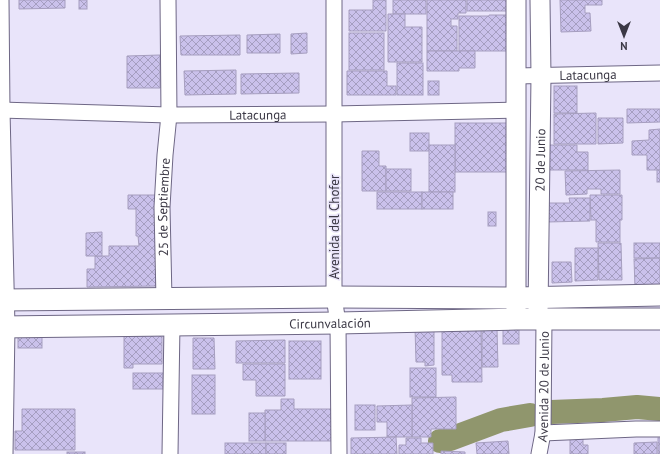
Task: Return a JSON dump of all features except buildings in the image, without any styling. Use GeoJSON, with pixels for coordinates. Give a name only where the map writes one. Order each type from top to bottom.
{"type":"FeatureCollection","features":[{"type":"Feature","properties":{"kind":"main road","name":"Circunvalación"},"geometry":{"type":"LineString","coordinates":[[3,300],[334,297],[516,298],[660,295]]}},
{"type":"Feature","properties":{"kind":"main road","name":"Circunvalación"},"geometry":{"type":"LineString","coordinates":[[3,327],[338,323],[516,319],[660,320]]}},
{"type":"Feature","properties":{"kind":"street"},"geometry":{"type":"LineString","coordinates":[[1,0],[3,327],[6,454]]}},
{"type":"Feature","properties":{"kind":"street","name":"25 de Septiembre"},"geometry":{"type":"LineString","coordinates":[[164,299],[162,207],[169,115],[168,0]]}},
{"type":"Feature","properties":{"kind":"street","name":"Avenida del Chofer"},"geometry":{"type":"LineString","coordinates":[[334,0],[334,297],[338,323],[339,454]]}},
{"type":"Feature","properties":{"kind":"street","name":"20 de Junio"},"geometry":{"type":"LineString","coordinates":[[516,0],[516,319]]}},
{"type":"Feature","properties":{"kind":"street","name":"20 de Junio"},"geometry":{"type":"LineString","coordinates":[[540,0],[541,76],[538,297],[540,319]]}},
{"type":"Feature","properties":{"kind":"street","name":"Latacunga"},"geometry":{"type":"LineString","coordinates":[[516,76],[660,73]]}},
{"type":"Feature","properties":{"kind":"street","name":"Latacunga"},"geometry":{"type":"LineString","coordinates":[[1,110],[169,115],[334,114],[516,110]]}},
{"type":"Feature","properties":{"kind":"street","name":"Avenida 20 de Junio"},"geometry":{"type":"LineString","coordinates":[[540,319],[542,433],[540,454]]}},
{"type":"Feature","properties":{"kind":"street"},"geometry":{"type":"LineString","coordinates":[[170,454],[172,324]]}},
{"type":"Feature","properties":{"kind":"street"},"geometry":{"type":"LineString","coordinates":[[542,433],[660,429]]}},
{"type":"Feature","properties":{"kind":"waterway"},"geometry":{"type":"LineString","coordinates":[[551,412],[637,407],[660,409]]}},
{"type":"Feature","properties":{"kind":"waterway"},"geometry":{"type":"LineString","coordinates":[[440,441],[450,439],[501,420],[530,415]]}}]}
